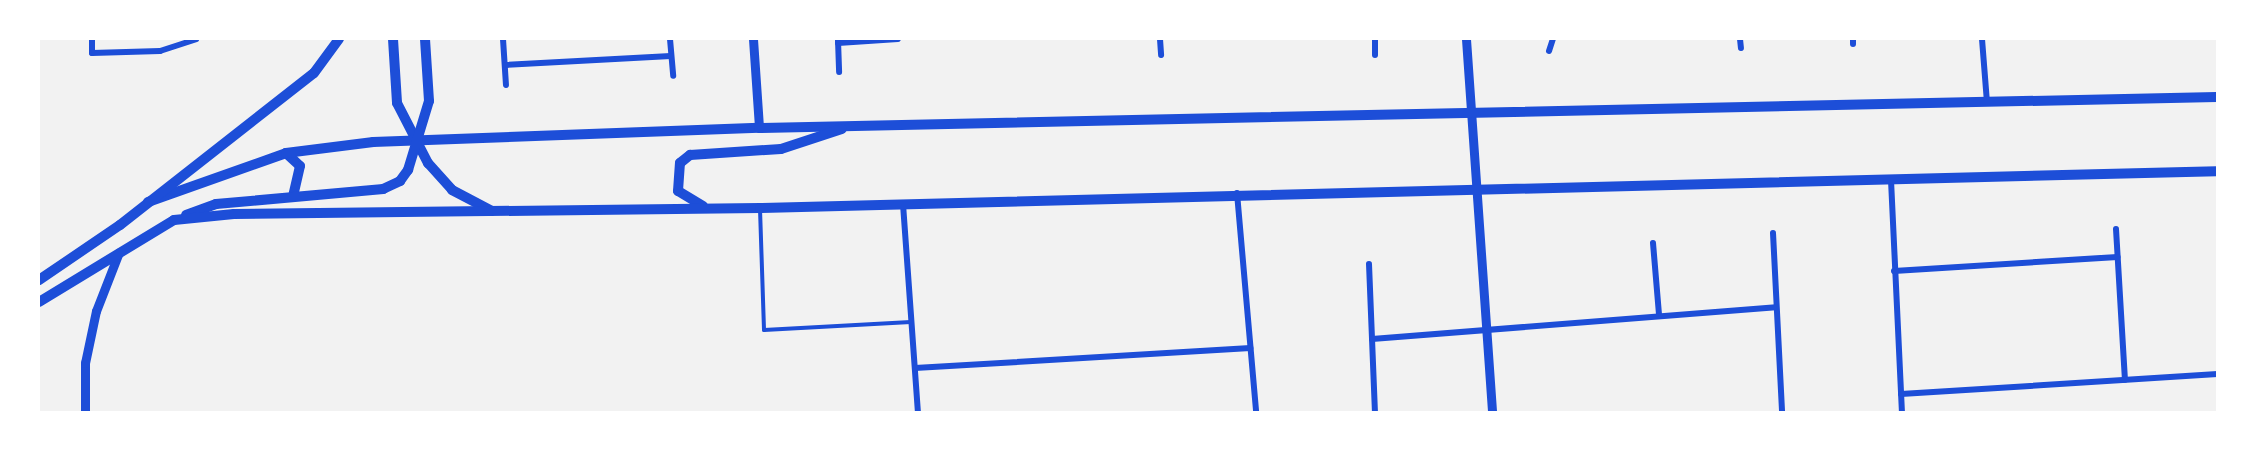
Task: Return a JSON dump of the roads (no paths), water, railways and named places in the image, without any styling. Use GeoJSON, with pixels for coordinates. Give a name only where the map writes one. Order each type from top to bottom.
{"type":"FeatureCollection","features":[{"type":"Feature","properties":{"kind":"main road"},"geometry":{"type":"LineString","coordinates":[[39,280],[148,202],[314,73],[339,39]]}},
{"type":"Feature","properties":{"kind":"main road"},"geometry":{"type":"LineString","coordinates":[[393,39],[397,103],[437,177],[495,213]]}},
{"type":"Feature","properties":{"kind":"main road"},"geometry":{"type":"LineString","coordinates":[[39,302],[119,251],[174,220],[216,204],[294,193],[383,189],[408,170],[429,101],[425,39]]}},
{"type":"Feature","properties":{"kind":"main road"},"geometry":{"type":"LineString","coordinates":[[148,202],[286,153],[417,140],[759,128],[1471,115],[2217,97]]}},
{"type":"Feature","properties":{"kind":"main road"},"geometry":{"type":"LineString","coordinates":[[712,209],[678,191],[680,163],[690,155],[781,149],[847,127]]}},
{"type":"Feature","properties":{"kind":"main road"},"geometry":{"type":"LineString","coordinates":[[286,153],[300,166],[294,193]]}},
{"type":"Feature","properties":{"kind":"main road"},"geometry":{"type":"LineString","coordinates":[[174,220],[760,208],[1236,192],[1891,180],[2217,171]]}},
{"type":"Feature","properties":{"kind":"street"},"geometry":{"type":"LineString","coordinates":[[92,39],[92,53],[160,51],[196,39]]}},
{"type":"Feature","properties":{"kind":"street"},"geometry":{"type":"LineString","coordinates":[[502,39],[506,85]]}},
{"type":"Feature","properties":{"kind":"street"},"geometry":{"type":"LineString","coordinates":[[670,39],[673,76]]}},
{"type":"Feature","properties":{"kind":"street"},"geometry":{"type":"LineString","coordinates":[[753,39],[759,128]]}},
{"type":"Feature","properties":{"kind":"street"},"geometry":{"type":"LineString","coordinates":[[839,72],[838,41],[898,39]]}},
{"type":"Feature","properties":{"kind":"street"},"geometry":{"type":"LineString","coordinates":[[1160,39],[1161,55]]}},
{"type":"Feature","properties":{"kind":"street"},"geometry":{"type":"LineString","coordinates":[[1375,39],[1375,55]]}},
{"type":"Feature","properties":{"kind":"street"},"geometry":{"type":"LineString","coordinates":[[1466,39],[1492,412]]}},
{"type":"Feature","properties":{"kind":"street"},"geometry":{"type":"LineString","coordinates":[[1549,51],[1552,39]]}},
{"type":"Feature","properties":{"kind":"street"},"geometry":{"type":"LineString","coordinates":[[1740,39],[1741,48]]}},
{"type":"Feature","properties":{"kind":"street"},"geometry":{"type":"LineString","coordinates":[[1982,39],[1987,102]]}},
{"type":"Feature","properties":{"kind":"street"},"geometry":{"type":"LineString","coordinates":[[505,66],[672,56]]}},
{"type":"Feature","properties":{"kind":"street"},"geometry":{"type":"LineString","coordinates":[[1891,180],[1902,412]]}},
{"type":"Feature","properties":{"kind":"street"},"geometry":{"type":"LineString","coordinates":[[1236,192],[1256,412]]}},
{"type":"Feature","properties":{"kind":"street"},"geometry":{"type":"LineString","coordinates":[[903,203],[918,412]]}},
{"type":"Feature","properties":{"kind":"street"},"geometry":{"type":"LineString","coordinates":[[2116,229],[2125,380]]}},
{"type":"Feature","properties":{"kind":"street"},"geometry":{"type":"LineString","coordinates":[[1773,232],[1782,412]]}},
{"type":"Feature","properties":{"kind":"street"},"geometry":{"type":"LineString","coordinates":[[1653,243],[1659,315]]}},
{"type":"Feature","properties":{"kind":"street"},"geometry":{"type":"LineString","coordinates":[[85,412],[94,322],[119,251]]}},
{"type":"Feature","properties":{"kind":"street"},"geometry":{"type":"LineString","coordinates":[[1894,271],[2118,257]]}},
{"type":"Feature","properties":{"kind":"street"},"geometry":{"type":"LineString","coordinates":[[1369,264],[1375,412]]}},
{"type":"Feature","properties":{"kind":"street"},"geometry":{"type":"LineString","coordinates":[[1372,339],[1776,307]]}},
{"type":"Feature","properties":{"kind":"street"},"geometry":{"type":"LineString","coordinates":[[915,368],[1250,348]]}},
{"type":"Feature","properties":{"kind":"street"},"geometry":{"type":"LineString","coordinates":[[1901,394],[2217,374]]}},
{"type":"Feature","properties":{"kind":"lane"},"geometry":{"type":"LineString","coordinates":[[760,208],[764,330],[911,322]]}}]}
